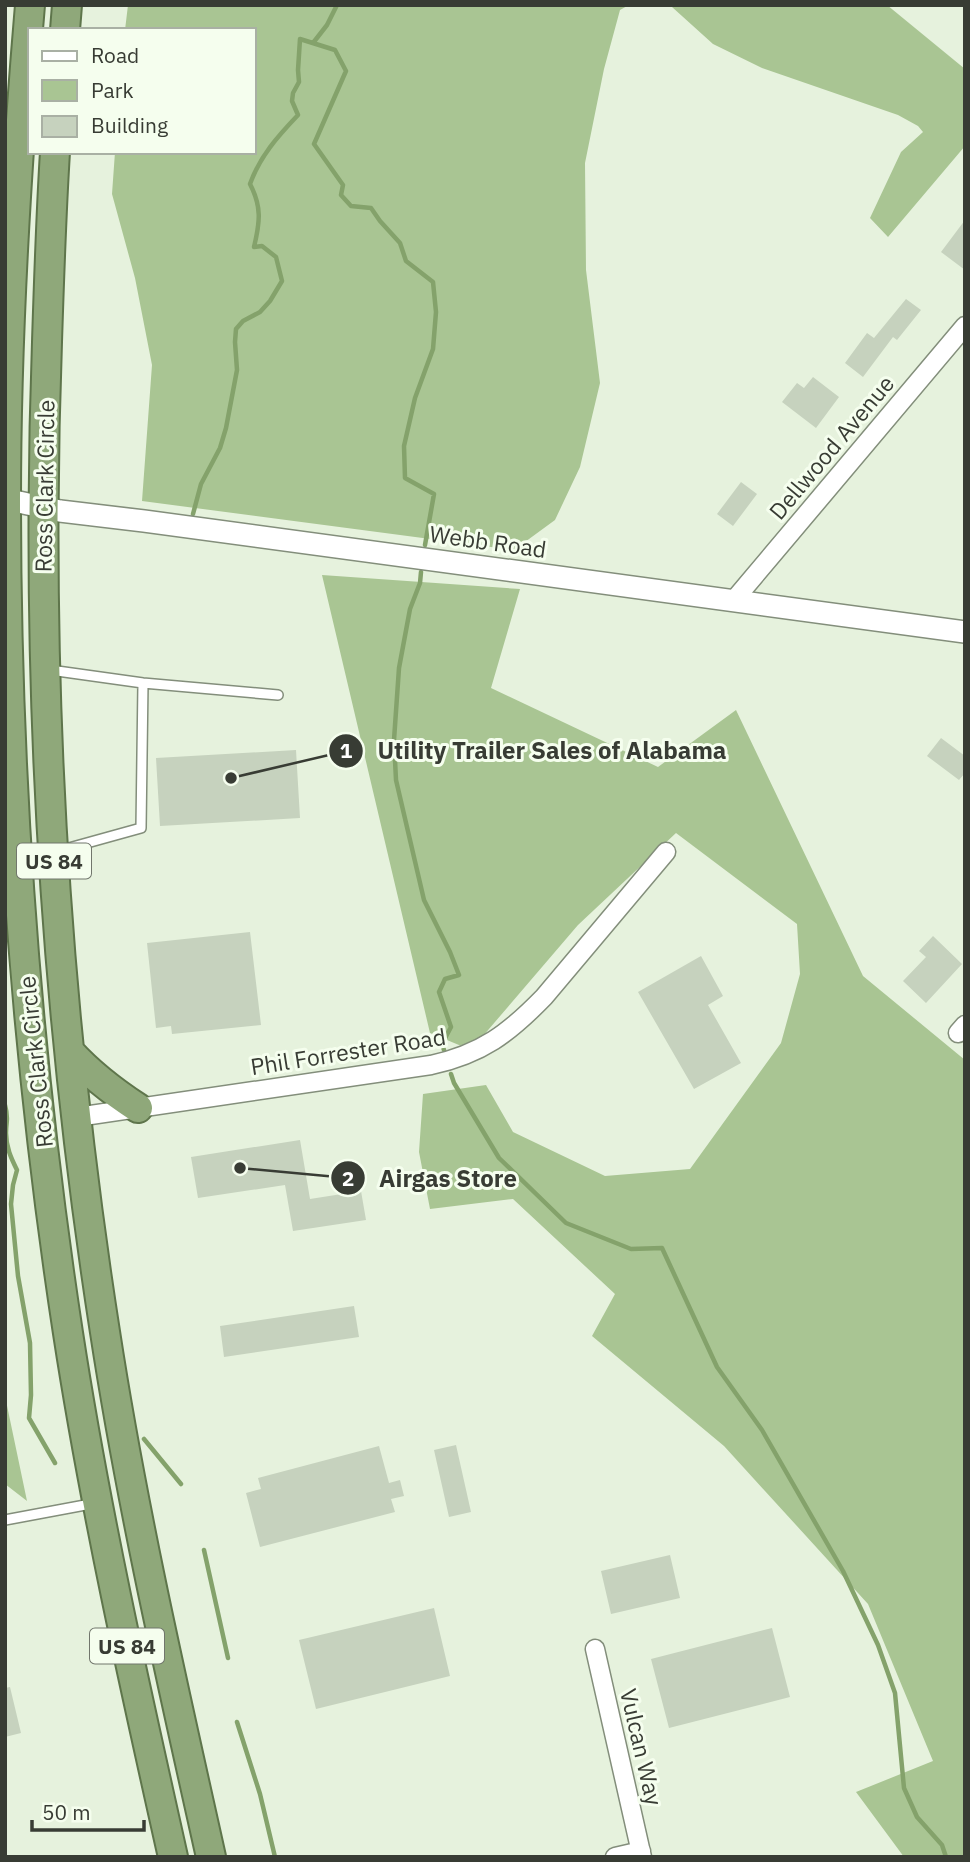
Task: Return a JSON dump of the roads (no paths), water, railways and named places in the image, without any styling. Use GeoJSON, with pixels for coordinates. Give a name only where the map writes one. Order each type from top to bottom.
{"type":"FeatureCollection","features":[{"type":"Feature","properties":{"kind":"highway","name":"Ross Clark Circle"},"geometry":{"type":"LineString","coordinates":[[29,28],[30,5]]}},
{"type":"Feature","properties":{"kind":"highway"},"geometry":{"type":"LineString","coordinates":[[65,28],[67,5]]}},
{"type":"Feature","properties":{"kind":"highway","name":"Ross Clark Circle"},"geometry":{"type":"LineString","coordinates":[[28,51],[12,259],[6,499],[7,667],[22,919],[40,1122],[66,1319],[98,1503],[173,1857]]}},
{"type":"Feature","properties":{"kind":"highway","name":"Ross Clark Circle"},"geometry":{"type":"LineString","coordinates":[[55,154],[49,266],[43,508],[45,669],[53,852],[70,1052],[103,1319],[121,1428],[152,1588],[211,1857]]}},
{"type":"Feature","properties":{"kind":"highway"},"geometry":{"type":"LineString","coordinates":[[7,667],[45,669]]}},
{"type":"Feature","properties":{"kind":"highway"},"geometry":{"type":"LineString","coordinates":[[70,1052],[88,1072],[138,1108]]}},
{"type":"Feature","properties":{"kind":"highway"},"geometry":{"type":"LineString","coordinates":[[40,1122],[76,1117]]}},
{"type":"Feature","properties":{"kind":"highway"},"geometry":{"type":"LineString","coordinates":[[85,1434],[121,1428]]}},
{"type":"Feature","properties":{"kind":"street","name":"Dellwood Avenue"},"geometry":{"type":"LineString","coordinates":[[734,600],[965,326]]}},
{"type":"Feature","properties":{"kind":"street","name":"Webb Road"},"geometry":{"type":"LineString","coordinates":[[6,499],[60,512],[144,521],[965,632]]}},
{"type":"Feature","properties":{"kind":"street","name":"Phil Forrester Road"},"geometry":{"type":"LineString","coordinates":[[76,1117],[431,1065],[474,1052],[501,1037],[544,997],[666,852]]}},
{"type":"Feature","properties":{"kind":"street","name":"Vulcan Way"},"geometry":{"type":"LineString","coordinates":[[595,1649],[642,1854]]}},
{"type":"Feature","properties":{"kind":"street"},"geometry":{"type":"LineString","coordinates":[[615,1857],[642,1854]]}},
{"type":"Feature","properties":{"kind":"lane"},"geometry":{"type":"LineString","coordinates":[[45,669],[143,683],[278,695]]}},
{"type":"Feature","properties":{"kind":"lane"},"geometry":{"type":"LineString","coordinates":[[53,852],[141,828],[143,683]]}},
{"type":"Feature","properties":{"kind":"lane"},"geometry":{"type":"LineString","coordinates":[[5,1520],[98,1503]]}},
{"type":"Feature","properties":{"kind":"waterway"},"geometry":{"type":"LineString","coordinates":[[313,43],[327,25],[337,5]]}},
{"type":"Feature","properties":{"kind":"waterway"},"geometry":{"type":"LineString","coordinates":[[193,514],[201,484],[220,448],[226,428],[237,370],[236,329],[243,321],[260,312],[282,281],[276,257],[262,246],[254,247],[259,215],[257,200],[250,184],[264,155],[298,115],[292,101],[299,82],[300,39],[335,50],[346,71],[314,144],[343,185],[341,195],[351,206],[371,208],[400,243],[406,261],[433,282],[436,312],[433,349],[415,398],[404,446],[405,478],[434,494],[425,545]]}},
{"type":"Feature","properties":{"kind":"waterway"},"geometry":{"type":"LineString","coordinates":[[421,572],[420,583],[410,609],[399,668],[394,740],[396,780],[424,900],[459,975],[445,979],[439,992],[451,1027],[442,1044],[444,1050]]}},
{"type":"Feature","properties":{"kind":"waterway"},"geometry":{"type":"LineString","coordinates":[[451,1074],[499,1158],[566,1223],[631,1249],[662,1248],[717,1367],[762,1430],[843,1571],[878,1645],[895,1693],[904,1788],[917,1817],[942,1845],[946,1857]]}},
{"type":"Feature","properties":{"kind":"waterway"},"geometry":{"type":"LineString","coordinates":[[5,1105],[7,1143],[17,1170],[11,1204],[18,1276],[30,1343],[29,1418],[55,1463]]}},
{"type":"Feature","properties":{"kind":"waterway"},"geometry":{"type":"LineString","coordinates":[[144,1439],[181,1484]]}},
{"type":"Feature","properties":{"kind":"waterway"},"geometry":{"type":"LineString","coordinates":[[204,1550],[228,1658]]}},
{"type":"Feature","properties":{"kind":"waterway"},"geometry":{"type":"LineString","coordinates":[[237,1722],[260,1794],[275,1857]]}},
{"type":"Feature","properties":{"kind":"place","name":"Utility Trailer Sales of Alabama"},"geometry":{"type":"Point","coordinates":[231,778]}},
{"type":"Feature","properties":{"kind":"place","name":"Airgas Store"},"geometry":{"type":"Point","coordinates":[240,1168]}}]}
